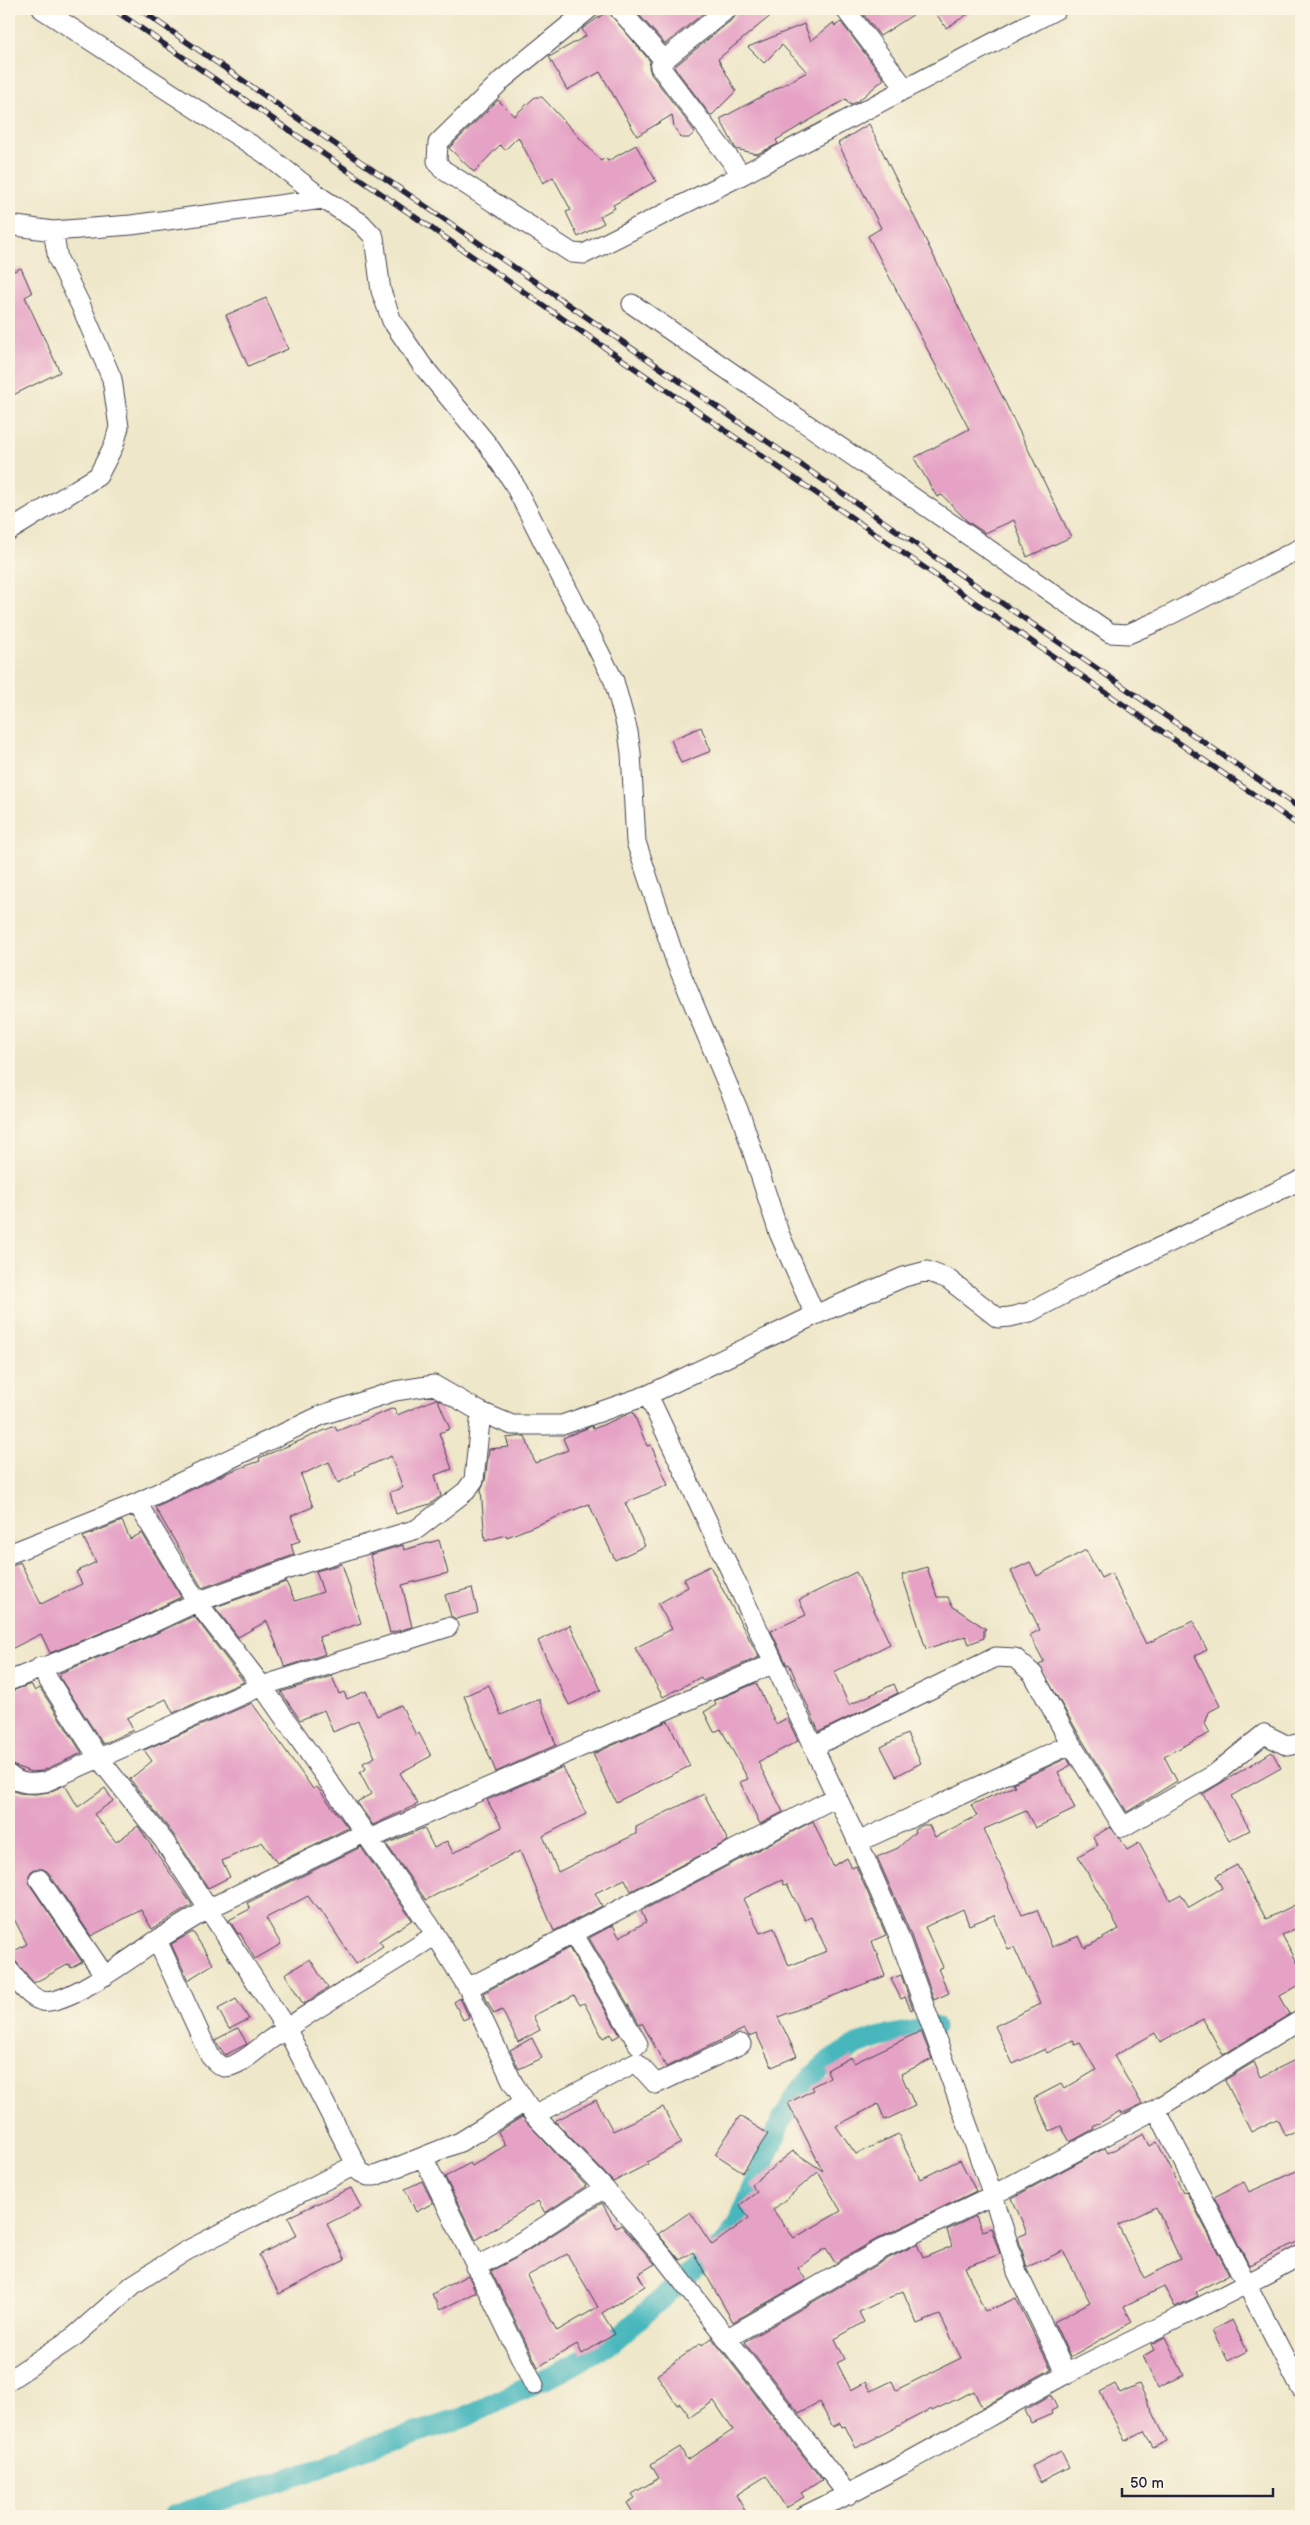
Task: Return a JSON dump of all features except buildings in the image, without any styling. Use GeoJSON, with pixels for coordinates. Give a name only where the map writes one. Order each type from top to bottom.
{"type":"FeatureCollection","features":[{"type":"Feature","properties":{"kind":"street"},"geometry":{"type":"LineString","coordinates":[[42,9],[264,153],[323,199],[361,223],[374,237],[380,291],[392,321],[422,365],[488,445],[513,482],[614,681],[628,732],[631,753],[636,842],[676,962],[742,1119],[779,1233],[815,1315]]}},
{"type":"Feature","properties":{"kind":"street"},"geometry":{"type":"LineString","coordinates":[[589,9],[503,80],[438,144],[437,161],[442,169],[572,253],[584,254],[742,175],[1057,9]]}},
{"type":"Feature","properties":{"kind":"street"},"geometry":{"type":"LineString","coordinates":[[619,9],[664,60]]}},
{"type":"Feature","properties":{"kind":"street"},"geometry":{"type":"LineString","coordinates":[[727,9],[664,60],[660,67],[742,175]]}},
{"type":"Feature","properties":{"kind":"street"},"geometry":{"type":"LineString","coordinates":[[845,9],[905,88]]}},
{"type":"Feature","properties":{"kind":"street"},"geometry":{"type":"LineString","coordinates":[[9,225],[53,231],[131,225],[323,199]]}},
{"type":"Feature","properties":{"kind":"street"},"geometry":{"type":"LineString","coordinates":[[9,531],[98,476],[114,445],[119,427],[112,379],[81,306],[58,259],[53,231]]}},
{"type":"Feature","properties":{"kind":"street"},"geometry":{"type":"LineString","coordinates":[[632,304],[1110,634],[1128,634],[1135,631],[1301,548]]}},
{"type":"Feature","properties":{"kind":"street"},"geometry":{"type":"LineString","coordinates":[[9,1554],[137,1503],[322,1415],[395,1392],[434,1385],[481,1412],[512,1425],[562,1425],[648,1395],[815,1315],[904,1277],[927,1271],[948,1279],[998,1318],[1010,1318],[1030,1312],[1099,1276],[1301,1180]]}},
{"type":"Feature","properties":{"kind":"street"},"geometry":{"type":"LineString","coordinates":[[648,1395],[858,1842],[898,1934],[923,1997],[993,2195],[1017,2272],[1066,2374]]}},
{"type":"Feature","properties":{"kind":"street"},"geometry":{"type":"LineString","coordinates":[[9,1680],[135,1631],[197,1602],[308,1562],[417,1529],[466,1491],[474,1480],[481,1412]]}},
{"type":"Feature","properties":{"kind":"street"},"geometry":{"type":"LineString","coordinates":[[137,1503],[197,1602],[262,1686],[435,1935],[468,1988],[513,2083],[530,2109],[604,2188],[662,2255],[848,2495]]}},
{"type":"Feature","properties":{"kind":"street"},"geometry":{"type":"LineString","coordinates":[[9,1775],[14,1780],[29,1784],[45,1782],[262,1686],[448,1627]]}},
{"type":"Feature","properties":{"kind":"street"},"geometry":{"type":"LineString","coordinates":[[813,1747],[996,1657],[1015,1658],[1034,1674],[1071,1744],[1123,1827],[1215,1774],[1264,1734],[1288,1746],[1301,1743]]}},
{"type":"Feature","properties":{"kind":"street"},"geometry":{"type":"LineString","coordinates":[[9,1970],[32,1996],[44,2002],[63,1997],[105,1976],[157,1940],[208,1909],[366,1836],[774,1663]]}},
{"type":"Feature","properties":{"kind":"street"},"geometry":{"type":"LineString","coordinates":[[40,1667],[98,1757],[164,1841],[286,2028],[360,2172],[368,2176],[375,2176],[423,2157],[636,2062],[656,2084],[742,2044]]}},
{"type":"Feature","properties":{"kind":"street"},"geometry":{"type":"LineString","coordinates":[[858,1842],[1071,1744]]}},
{"type":"Feature","properties":{"kind":"street"},"geometry":{"type":"LineString","coordinates":[[468,1988],[836,1797]]}},
{"type":"Feature","properties":{"kind":"street"},"geometry":{"type":"LineString","coordinates":[[38,1879],[105,1976]]}},
{"type":"Feature","properties":{"kind":"street"},"geometry":{"type":"LineString","coordinates":[[573,1933],[638,2044]]}},
{"type":"Feature","properties":{"kind":"street"},"geometry":{"type":"LineString","coordinates":[[157,1940],[182,1999],[210,2056],[217,2064],[225,2067],[239,2062],[286,2028],[387,1968],[435,1935]]}},
{"type":"Feature","properties":{"kind":"street"},"geometry":{"type":"LineString","coordinates":[[726,2339],[882,2249],[993,2195],[1156,2109],[1301,2020]]}},
{"type":"Feature","properties":{"kind":"street"},"geometry":{"type":"LineString","coordinates":[[1156,2109],[1301,2389]]}},
{"type":"Feature","properties":{"kind":"street"},"geometry":{"type":"LineString","coordinates":[[423,2157],[534,2385]]}},
{"type":"Feature","properties":{"kind":"street"},"geometry":{"type":"LineString","coordinates":[[9,2380],[75,2336],[134,2284],[186,2251],[355,2165]]}},
{"type":"Feature","properties":{"kind":"street"},"geometry":{"type":"LineString","coordinates":[[475,2267],[510,2249],[604,2188]]}},
{"type":"Feature","properties":{"kind":"street"},"geometry":{"type":"LineString","coordinates":[[804,2516],[848,2495],[1066,2374],[1248,2284],[1301,2255]]}},
{"type":"Feature","properties":{"kind":"waterway"},"geometry":{"type":"LineString","coordinates":[[173,2516],[316,2469],[365,2449],[463,2418],[564,2370],[616,2339],[727,2241],[739,2221],[781,2122],[802,2086],[827,2063],[857,2045],[881,2037],[934,2027]]}},
{"type":"Feature","properties":{"kind":"railway"},"geometry":{"type":"LineString","coordinates":[[113,9],[1301,827]]}},
{"type":"Feature","properties":{"kind":"railway"},"geometry":{"type":"LineString","coordinates":[[139,9],[1301,809]]}}]}
